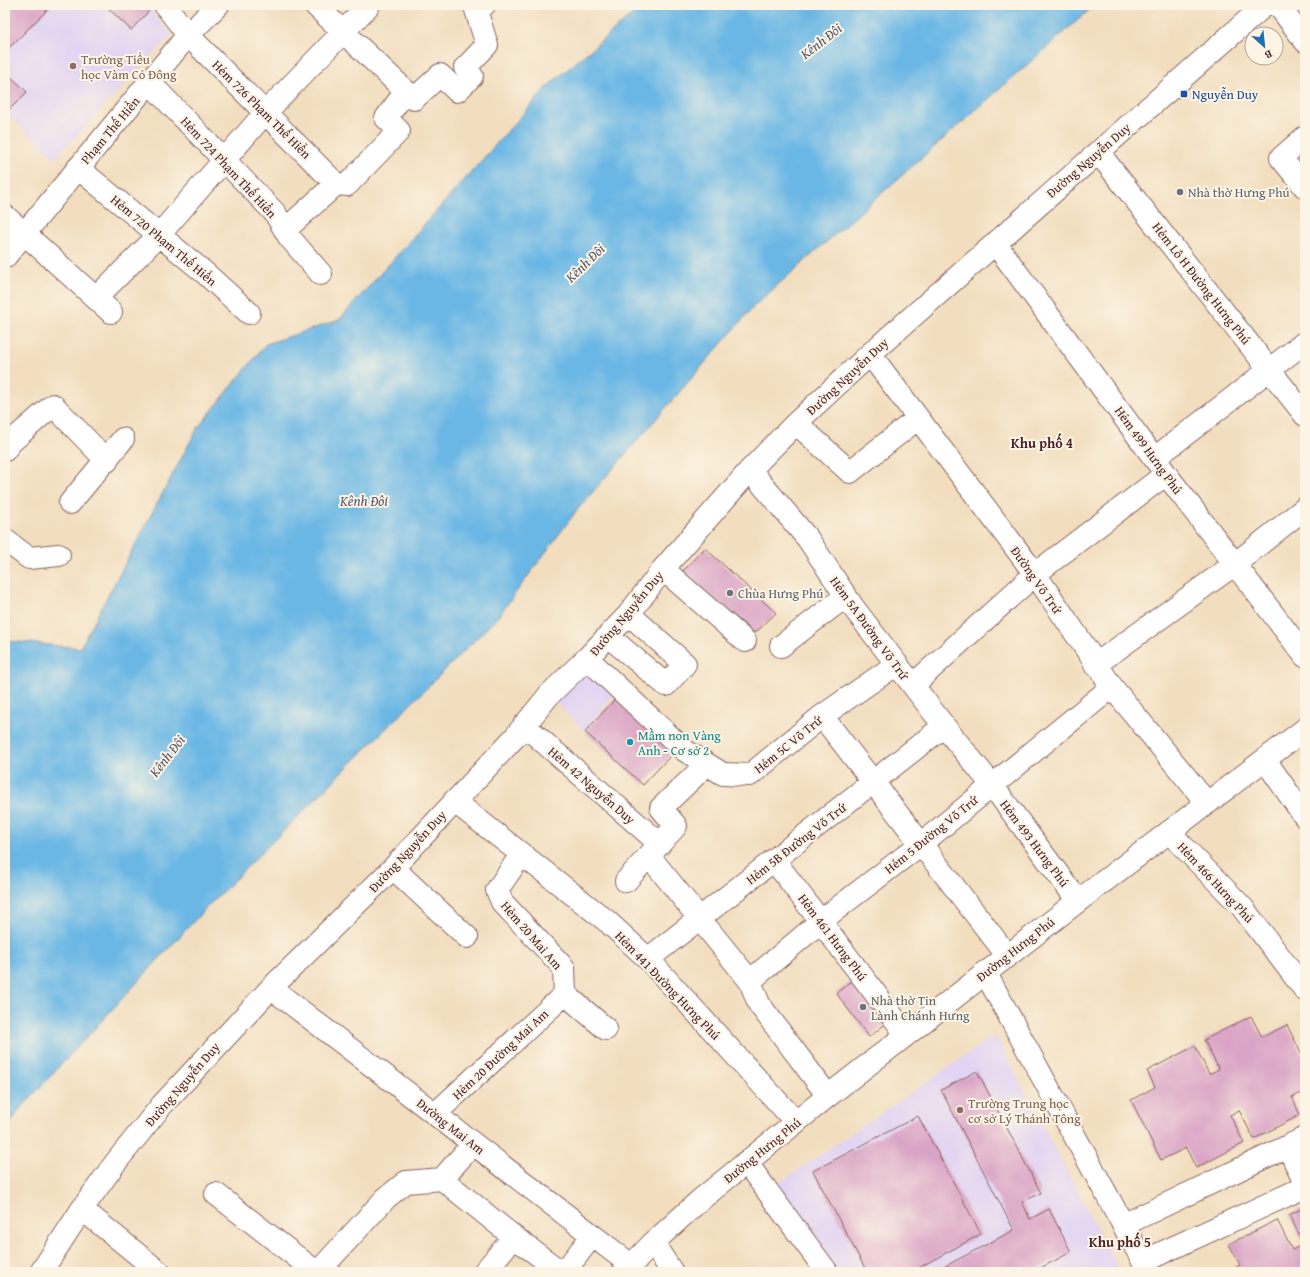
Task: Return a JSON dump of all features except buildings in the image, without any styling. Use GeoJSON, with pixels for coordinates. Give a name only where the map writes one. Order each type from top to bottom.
{"type":"FeatureCollection","features":[{"type":"Feature","properties":{"kind":"street","name":"Hẻm 726 Phạm Thế Hiển"},"geometry":{"type":"LineString","coordinates":[[165,5],[188,35],[336,184]]}},
{"type":"Feature","properties":{"kind":"street","name":"Phạm Thế Hiển"},"geometry":{"type":"LineString","coordinates":[[5,257],[188,35],[218,5]]}},
{"type":"Feature","properties":{"kind":"street"},"geometry":{"type":"LineString","coordinates":[[315,5],[410,95]]}},
{"type":"Feature","properties":{"kind":"street"},"geometry":{"type":"LineString","coordinates":[[5,216],[103,305],[159,235],[265,113],[369,5]]}},
{"type":"Feature","properties":{"kind":"street","name":"Đường Nguyễn Duy"},"geometry":{"type":"LineString","coordinates":[[41,1272],[82,1209],[116,1162],[162,1106],[271,988],[392,868],[524,726],[549,696],[588,658],[628,614],[663,569],[750,470],[796,423],[870,354],[1265,5]]}},
{"type":"Feature","properties":{"kind":"street"},"geometry":{"type":"LineString","coordinates":[[1278,5],[1305,42]]}},
{"type":"Feature","properties":{"kind":"street"},"geometry":{"type":"LineString","coordinates":[[285,230],[336,184],[347,185],[399,131],[386,118],[410,95],[440,75],[457,91],[472,76],[465,68],[487,45],[476,7]]}},
{"type":"Feature","properties":{"kind":"street","name":"Hẻm 724 Phạm Thế Hiển"},"geometry":{"type":"LineString","coordinates":[[149,82],[275,213],[285,230],[321,274]]}},
{"type":"Feature","properties":{"kind":"street"},"geometry":{"type":"LineString","coordinates":[[1305,136],[1281,158],[1305,187]]}},
{"type":"Feature","properties":{"kind":"street","name":"Hẻm Lô H Đường Hưng Phú"},"geometry":{"type":"LineString","coordinates":[[1098,152],[1305,415]]}},
{"type":"Feature","properties":{"kind":"street","name":"Hẻm 720 Phạm Thế Hiển"},"geometry":{"type":"LineString","coordinates":[[78,168],[159,235],[249,313]]}},
{"type":"Feature","properties":{"kind":"street","name":"Hẻm 499 Hưng Phú"},"geometry":{"type":"LineString","coordinates":[[995,243],[1305,656]]}},
{"type":"Feature","properties":{"kind":"street"},"geometry":{"type":"LineString","coordinates":[[912,685],[1035,574],[1161,466],[1270,369],[1305,342]]}},
{"type":"Feature","properties":{"kind":"street","name":"Đường Võ Trứ"},"geometry":{"type":"LineString","coordinates":[[870,354],[917,419],[1035,574],[1112,687],[1206,803]]}},
{"type":"Feature","properties":{"kind":"street"},"geometry":{"type":"LineString","coordinates":[[7,443],[53,405],[107,461]]}},
{"type":"Feature","properties":{"kind":"street"},"geometry":{"type":"LineString","coordinates":[[796,423],[850,472],[917,419]]}},
{"type":"Feature","properties":{"kind":"street"},"geometry":{"type":"LineString","coordinates":[[70,503],[107,461],[123,439]]}},
{"type":"Feature","properties":{"kind":"street","name":"Hẻm 5A Đường Võ Trứ"},"geometry":{"type":"LineString","coordinates":[[750,470],[808,540],[846,596],[912,685],[992,785]]}},
{"type":"Feature","properties":{"kind":"street"},"geometry":{"type":"LineString","coordinates":[[1096,665],[1235,564],[1305,508]]}},
{"type":"Feature","properties":{"kind":"street"},"geometry":{"type":"LineString","coordinates":[[5,540],[29,558],[58,555]]}},
{"type":"Feature","properties":{"kind":"street"},"geometry":{"type":"LineString","coordinates":[[663,569],[745,641]]}},
{"type":"Feature","properties":{"kind":"street"},"geometry":{"type":"LineString","coordinates":[[781,646],[846,596]]}},
{"type":"Feature","properties":{"kind":"street"},"geometry":{"type":"LineString","coordinates":[[608,636],[666,685],[685,664],[628,614]]}},
{"type":"Feature","properties":{"kind":"street","name":"Hẻm 5C Võ Trứ"},"geometry":{"type":"LineString","coordinates":[[588,658],[680,746],[723,774],[750,775],[822,716],[897,664]]}},
{"type":"Feature","properties":{"kind":"street","name":"Hẻm 5 Đường Võ Trứ"},"geometry":{"type":"LineString","coordinates":[[750,981],[821,922],[921,844],[1112,687]]}},
{"type":"Feature","properties":{"kind":"street"},"geometry":{"type":"LineString","coordinates":[[822,716],[1006,955]]}},
{"type":"Feature","properties":{"kind":"street","name":"Hẻm 42 Nguyễn Duy"},"geometry":{"type":"LineString","coordinates":[[524,726],[655,850],[699,919],[750,981],[759,1004],[828,1096]]}},
{"type":"Feature","properties":{"kind":"street","name":"Hẻm 5B Đường Võ Trứ"},"geometry":{"type":"LineString","coordinates":[[648,959],[944,726]]}},
{"type":"Feature","properties":{"kind":"street","name":"Đường Hưng Phú"},"geometry":{"type":"LineString","coordinates":[[628,1269],[653,1243],[699,1201],[828,1096],[1006,955],[1305,729]]}},
{"type":"Feature","properties":{"kind":"street"},"geometry":{"type":"LineString","coordinates":[[1265,760],[1305,817]]}},
{"type":"Feature","properties":{"kind":"street"},"geometry":{"type":"LineString","coordinates":[[626,881],[676,826],[661,808],[706,764]]}},
{"type":"Feature","properties":{"kind":"street","name":"Hẻm 493 Hưng Phú"},"geometry":{"type":"LineString","coordinates":[[992,785],[1078,901]]}},
{"type":"Feature","properties":{"kind":"street","name":"Hẻm 441 Đường Hưng Phú"},"geometry":{"type":"LineString","coordinates":[[454,801],[608,922],[648,959],[796,1122]]}},
{"type":"Feature","properties":{"kind":"street","name":"Hẻm 466 Hưng Phú"},"geometry":{"type":"LineString","coordinates":[[1169,832],[1242,907],[1305,990]]}},
{"type":"Feature","properties":{"kind":"street","name":"Hẻm 20 Mai Am"},"geometry":{"type":"LineString","coordinates":[[522,855],[497,890],[502,902],[564,968],[565,994]]}},
{"type":"Feature","properties":{"kind":"street","name":"Hẻm 461 Hưng Phú"},"geometry":{"type":"LineString","coordinates":[[774,860],[906,1034]]}},
{"type":"Feature","properties":{"kind":"street"},"geometry":{"type":"LineString","coordinates":[[392,868],[467,937]]}},
{"type":"Feature","properties":{"kind":"street"},"geometry":{"type":"LineString","coordinates":[[985,972],[1147,1267],[1305,1187]]}},
{"type":"Feature","properties":{"kind":"street","name":"Đường Mai Am"},"geometry":{"type":"LineString","coordinates":[[271,988],[592,1236],[628,1269]]}},
{"type":"Feature","properties":{"kind":"street"},"geometry":{"type":"LineString","coordinates":[[565,994],[606,1029]]}},
{"type":"Feature","properties":{"kind":"street","name":"Hẻm 20 Đường Mai Am"},"geometry":{"type":"LineString","coordinates":[[435,1114],[565,994]]}},
{"type":"Feature","properties":{"kind":"street"},"geometry":{"type":"LineString","coordinates":[[1123,1225],[1296,1142],[1305,1184]]}},
{"type":"Feature","properties":{"kind":"street"},"geometry":{"type":"LineString","coordinates":[[442,1179],[473,1144]]}},
{"type":"Feature","properties":{"kind":"street"},"geometry":{"type":"LineString","coordinates":[[746,1162],[827,1272]]}},
{"type":"Feature","properties":{"kind":"street"},"geometry":{"type":"LineString","coordinates":[[216,1194],[317,1272],[386,1198],[406,1182],[442,1179],[514,1237],[562,1272],[592,1236]]}},
{"type":"Feature","properties":{"kind":"street"},"geometry":{"type":"LineString","coordinates":[[82,1209],[159,1272]]}},
{"type":"Feature","properties":{"kind":"street"},"geometry":{"type":"LineString","coordinates":[[484,1272],[514,1237]]}},
{"type":"Feature","properties":{"kind":"street"},"geometry":{"type":"LineString","coordinates":[[653,1243],[672,1272]]}},
{"type":"Feature","properties":{"kind":"shaded area","name":"Trường Tiểu học Vàm Cỏ Đông"},"geometry":{"type":"Polygon","coordinates":[[[5,5],[146,5],[172,34],[55,159],[5,112],[5,5]]]}},
{"type":"Feature","properties":{"kind":"shaded area"},"geometry":{"type":"Polygon","coordinates":[[[587,658],[618,688],[585,732],[549,695],[587,658]]]}},
{"type":"Feature","properties":{"kind":"shaded area","name":"Trường Trung học cơ sở Lý Thánh Tông"},"geometry":{"type":"Polygon","coordinates":[[[995,1035],[1120,1272],[838,1272],[775,1186],[995,1035]]]}},
{"type":"Feature","properties":{"kind":"water","name":"Kênh Đôi"},"geometry":{"type":"Polygon","coordinates":[[[644,5],[1095,5],[755,305],[577,510],[497,618],[208,906],[19,1110],[5,1133],[5,649],[9,641],[80,648],[197,429],[266,344],[339,320],[549,85],[644,5]]]}},
{"type":"Feature","properties":{"kind":"place","name":"Trường Tiểu học Vàm Cỏ Đông"},"geometry":{"type":"Point","coordinates":[73,66]}},
{"type":"Feature","properties":{"kind":"place","name":"Nguyễn Duy"},"geometry":{"type":"Point","coordinates":[1184,94]}},
{"type":"Feature","properties":{"kind":"place","name":"Nhà thờ Hưng Phú"},"geometry":{"type":"Point","coordinates":[1180,192]}},
{"type":"Feature","properties":{"kind":"place","name":"Chùa Hưng Phú"},"geometry":{"type":"Point","coordinates":[730,593]}},
{"type":"Feature","properties":{"kind":"place","name":"Mầm non Vàng Anh - Cơ sở 2"},"geometry":{"type":"Point","coordinates":[630,742]}},
{"type":"Feature","properties":{"kind":"place","name":"Nhà thờ Tin Lành Chánh Hưng"},"geometry":{"type":"Point","coordinates":[863,1007]}},
{"type":"Feature","properties":{"kind":"place","name":"Trường Trung học cơ sở Lý Thánh Tông"},"geometry":{"type":"Point","coordinates":[960,1110]}},
{"type":"Feature","properties":{"kind":"district","name":"Khu phố 4"},"geometry":{"type":"Point","coordinates":[1042,443]}},
{"type":"Feature","properties":{"kind":"district","name":"Khu phố 5"},"geometry":{"type":"Point","coordinates":[1120,1242]}}]}
